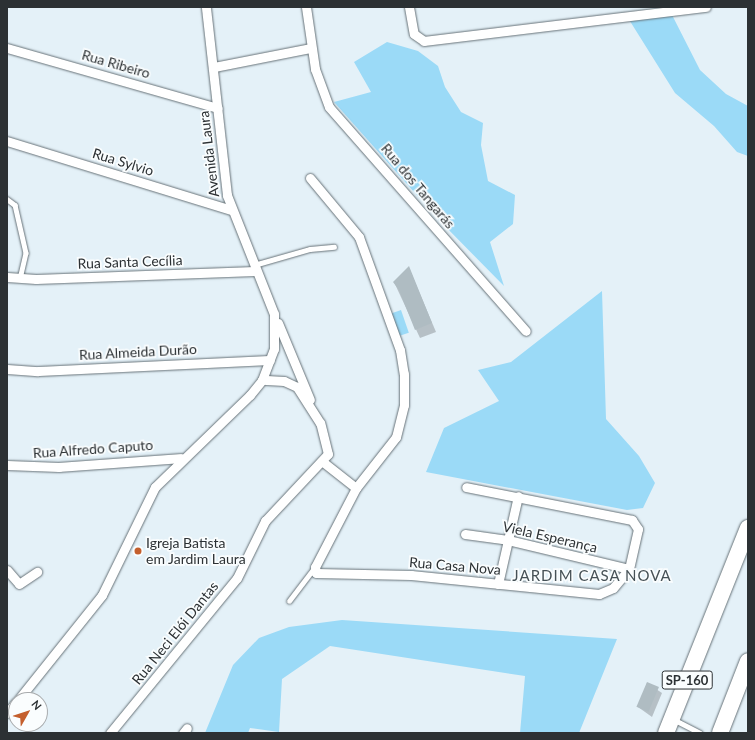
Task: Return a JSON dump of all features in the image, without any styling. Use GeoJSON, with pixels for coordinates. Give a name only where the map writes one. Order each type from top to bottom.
{"type":"FeatureCollection","features":[{"type":"Feature","properties":{"kind":"highway","name":"SP-160"},"geometry":{"type":"LineString","coordinates":[[669,726],[748,528]]}},
{"type":"Feature","properties":{"kind":"highway"},"geometry":{"type":"LineString","coordinates":[[720,733],[748,661]]}},
{"type":"Feature","properties":{"kind":"street","name":"Avenida Laura"},"geometry":{"type":"LineString","coordinates":[[206,7],[231,210],[253,268],[274,314],[276,332],[270,360],[262,380]]}},
{"type":"Feature","properties":{"kind":"street","name":"Rua dos Tangarás"},"geometry":{"type":"LineString","coordinates":[[306,7],[311,48],[320,87],[329,106],[526,331]]}},
{"type":"Feature","properties":{"kind":"street"},"geometry":{"type":"LineString","coordinates":[[410,7],[414,34],[424,41],[706,7]]}},
{"type":"Feature","properties":{"kind":"street","name":"Rua Ribeiro"},"geometry":{"type":"LineString","coordinates":[[7,48],[218,108]]}},
{"type":"Feature","properties":{"kind":"street"},"geometry":{"type":"LineString","coordinates":[[214,67],[311,48]]}},
{"type":"Feature","properties":{"kind":"street","name":"Rua Sylvio"},"geometry":{"type":"LineString","coordinates":[[7,141],[231,210]]}},
{"type":"Feature","properties":{"kind":"street"},"geometry":{"type":"LineString","coordinates":[[310,178],[359,237],[400,350],[404,374],[404,405],[396,437],[356,488],[315,568]]}},
{"type":"Feature","properties":{"kind":"street","name":"Rua Santa Cecília"},"geometry":{"type":"LineString","coordinates":[[14,278],[253,268]]}},
{"type":"Feature","properties":{"kind":"street"},"geometry":{"type":"LineString","coordinates":[[274,314],[326,439],[326,458],[356,488]]}},
{"type":"Feature","properties":{"kind":"street","name":"Rua Almeida Durão"},"geometry":{"type":"LineString","coordinates":[[7,369],[38,371],[270,360]]}},
{"type":"Feature","properties":{"kind":"street"},"geometry":{"type":"LineString","coordinates":[[24,692],[102,595],[144,505],[181,458],[262,380],[291,383],[313,408]]}},
{"type":"Feature","properties":{"kind":"street","name":"Rua Alfredo Caputo"},"geometry":{"type":"LineString","coordinates":[[7,465],[59,467],[181,458]]}},
{"type":"Feature","properties":{"kind":"street","name":"Rua Neci Elói Dantas"},"geometry":{"type":"LineString","coordinates":[[110,733],[230,589],[265,521],[326,458]]}},
{"type":"Feature","properties":{"kind":"street","name":"Rua Casa Nova"},"geometry":{"type":"LineString","coordinates":[[315,568],[316,573],[323,575],[411,575],[599,594],[613,588],[629,570],[638,529],[632,520],[518,496],[466,487]]}},
{"type":"Feature","properties":{"kind":"street"},"geometry":{"type":"LineString","coordinates":[[498,584],[518,496]]}},
{"type":"Feature","properties":{"kind":"street","name":"Viela Esperança"},"geometry":{"type":"LineString","coordinates":[[465,534],[508,540],[629,570]]}},
{"type":"Feature","properties":{"kind":"street"},"geometry":{"type":"LineString","coordinates":[[7,570],[19,584],[36,572]]}},
{"type":"Feature","properties":{"kind":"lane"},"geometry":{"type":"LineString","coordinates":[[7,199],[15,205],[26,253],[14,278],[7,270]]}},
{"type":"Feature","properties":{"kind":"lane"},"geometry":{"type":"LineString","coordinates":[[253,268],[310,249],[334,247]]}},
{"type":"Feature","properties":{"kind":"lane"},"geometry":{"type":"LineString","coordinates":[[289,601],[315,568]]}},
{"type":"Feature","properties":{"kind":"lane"},"geometry":{"type":"LineString","coordinates":[[669,726],[700,733]]}},
{"type":"Feature","properties":{"kind":"shaded area"},"geometry":{"type":"Polygon","coordinates":[[[670,11],[700,70],[726,94],[748,106],[748,156],[737,152],[714,126],[675,93],[628,18],[670,11]]]}},
{"type":"Feature","properties":{"kind":"shaded area"},"geometry":{"type":"Polygon","coordinates":[[[387,42],[418,51],[438,66],[445,87],[461,112],[483,123],[481,145],[488,181],[515,195],[513,224],[490,242],[504,286],[438,219],[334,102],[371,92],[354,62],[387,42]]]}},
{"type":"Feature","properties":{"kind":"shaded area"},"geometry":{"type":"Polygon","coordinates":[[[602,291],[606,419],[639,456],[655,483],[643,508],[627,510],[426,472],[444,428],[499,401],[478,370],[511,362],[602,291]]]}},
{"type":"Feature","properties":{"kind":"shaded area"},"geometry":{"type":"Polygon","coordinates":[[[401,310],[409,333],[397,337],[390,314],[401,310]]]}},
{"type":"Feature","properties":{"kind":"shaded area"},"geometry":{"type":"Polygon","coordinates":[[[342,620],[617,639],[579,733],[520,733],[525,676],[330,646],[282,679],[279,732],[250,728],[248,733],[205,733],[233,665],[259,638],[289,627],[342,620]]]}},
{"type":"Feature","properties":{"kind":"building"},"geometry":{"type":"Polygon","coordinates":[[[409,266],[432,323],[415,330],[399,290],[393,282],[409,266]]]}},
{"type":"Feature","properties":{"kind":"building"},"geometry":{"type":"Polygon","coordinates":[[[647,682],[659,687],[648,712],[636,707],[647,682]]]}},
{"type":"Feature","properties":{"kind":"place","name":"Igreja Batista em Jardim Laura"},"geometry":{"type":"Point","coordinates":[138,551]}},
{"type":"Feature","properties":{"kind":"district","name":"JARDIM CASA NOVA"},"geometry":{"type":"Point","coordinates":[592,576]}}]}
